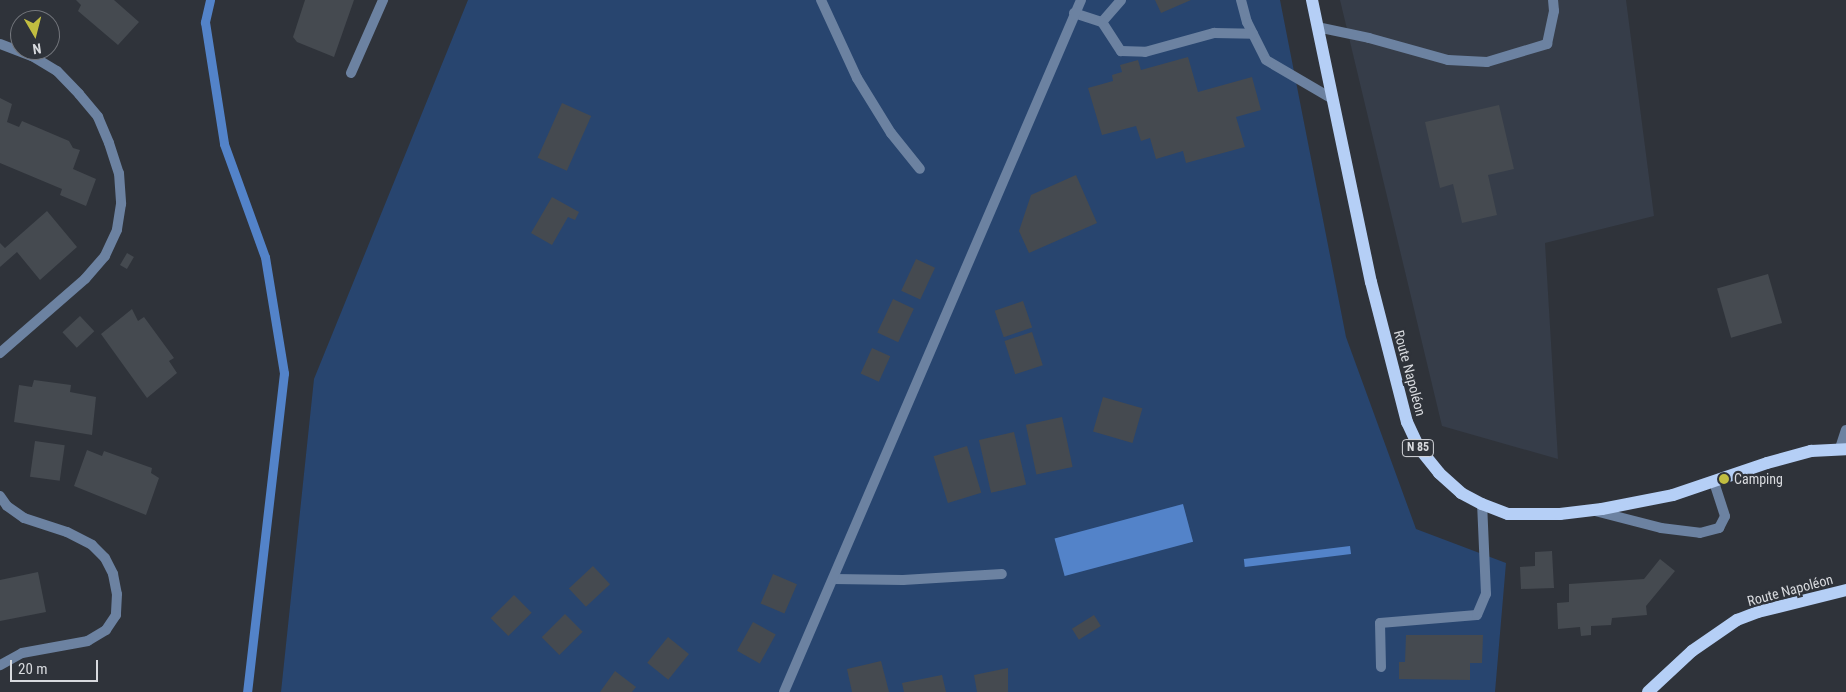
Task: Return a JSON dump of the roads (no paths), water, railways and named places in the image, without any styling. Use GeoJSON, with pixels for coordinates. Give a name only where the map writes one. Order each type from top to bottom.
{"type":"FeatureCollection","features":[{"type":"Feature","properties":{"kind":"main road","name":"Route Napoléon"},"geometry":{"type":"LineString","coordinates":[[1312,0],[1371,282],[1407,422],[1419,448],[1439,473],[1460,493],[1508,514],[1529,516],[1590,510],[1673,495],[1714,483],[1767,463],[1811,451],[1843,448]]}},
{"type":"Feature","properties":{"kind":"main road","name":"Route Napoléon"},"geometry":{"type":"LineString","coordinates":[[1648,692],[1692,651],[1737,620],[1758,612],[1846,590]]}},
{"type":"Feature","properties":{"kind":"street"},"geometry":{"type":"LineString","coordinates":[[351,74],[383,0]]}},
{"type":"Feature","properties":{"kind":"street"},"geometry":{"type":"LineString","coordinates":[[821,0],[857,78],[891,133],[920,169]]}},
{"type":"Feature","properties":{"kind":"street"},"geometry":{"type":"LineString","coordinates":[[784,692],[1081,0]]}},
{"type":"Feature","properties":{"kind":"street"},"geometry":{"type":"LineString","coordinates":[[1102,22],[1121,0]]}},
{"type":"Feature","properties":{"kind":"street"},"geometry":{"type":"LineString","coordinates":[[1241,0],[1247,22],[1266,60],[1331,98]]}},
{"type":"Feature","properties":{"kind":"street"},"geometry":{"type":"LineString","coordinates":[[1317,27],[1370,38],[1448,60],[1487,62],[1546,44],[1554,11],[1552,0]]}},
{"type":"Feature","properties":{"kind":"street"},"geometry":{"type":"LineString","coordinates":[[1074,13],[1102,22],[1121,51],[1145,52],[1214,33],[1253,34]]}},
{"type":"Feature","properties":{"kind":"street"},"geometry":{"type":"LineString","coordinates":[[0,44],[32,56],[56,71],[98,117],[110,143],[119,173],[120,204],[117,230],[105,256],[85,279],[0,352]]}},
{"type":"Feature","properties":{"kind":"street"},"geometry":{"type":"LineString","coordinates":[[1843,448],[1846,430]]}},
{"type":"Feature","properties":{"kind":"street"},"geometry":{"type":"LineString","coordinates":[[1590,510],[1661,528],[1700,534],[1718,528],[1725,516],[1714,483]]}},
{"type":"Feature","properties":{"kind":"street"},"geometry":{"type":"LineString","coordinates":[[0,496],[7,506],[24,518],[68,532],[92,544],[105,558],[113,574],[117,594],[116,615],[106,630],[88,641],[22,652],[0,665]]}},
{"type":"Feature","properties":{"kind":"street"},"geometry":{"type":"LineString","coordinates":[[1381,667],[1380,623],[1477,615],[1486,594],[1482,504]]}},
{"type":"Feature","properties":{"kind":"street"},"geometry":{"type":"LineString","coordinates":[[834,578],[903,580],[1002,574]]}},
{"type":"Feature","properties":{"kind":"waterway"},"geometry":{"type":"LineString","coordinates":[[210,0],[205,22],[224,144],[265,257],[284,373],[247,692]]}},
{"type":"Feature","properties":{"kind":"place","name":"Camping"},"geometry":{"type":"Point","coordinates":[1724,479]}}]}
